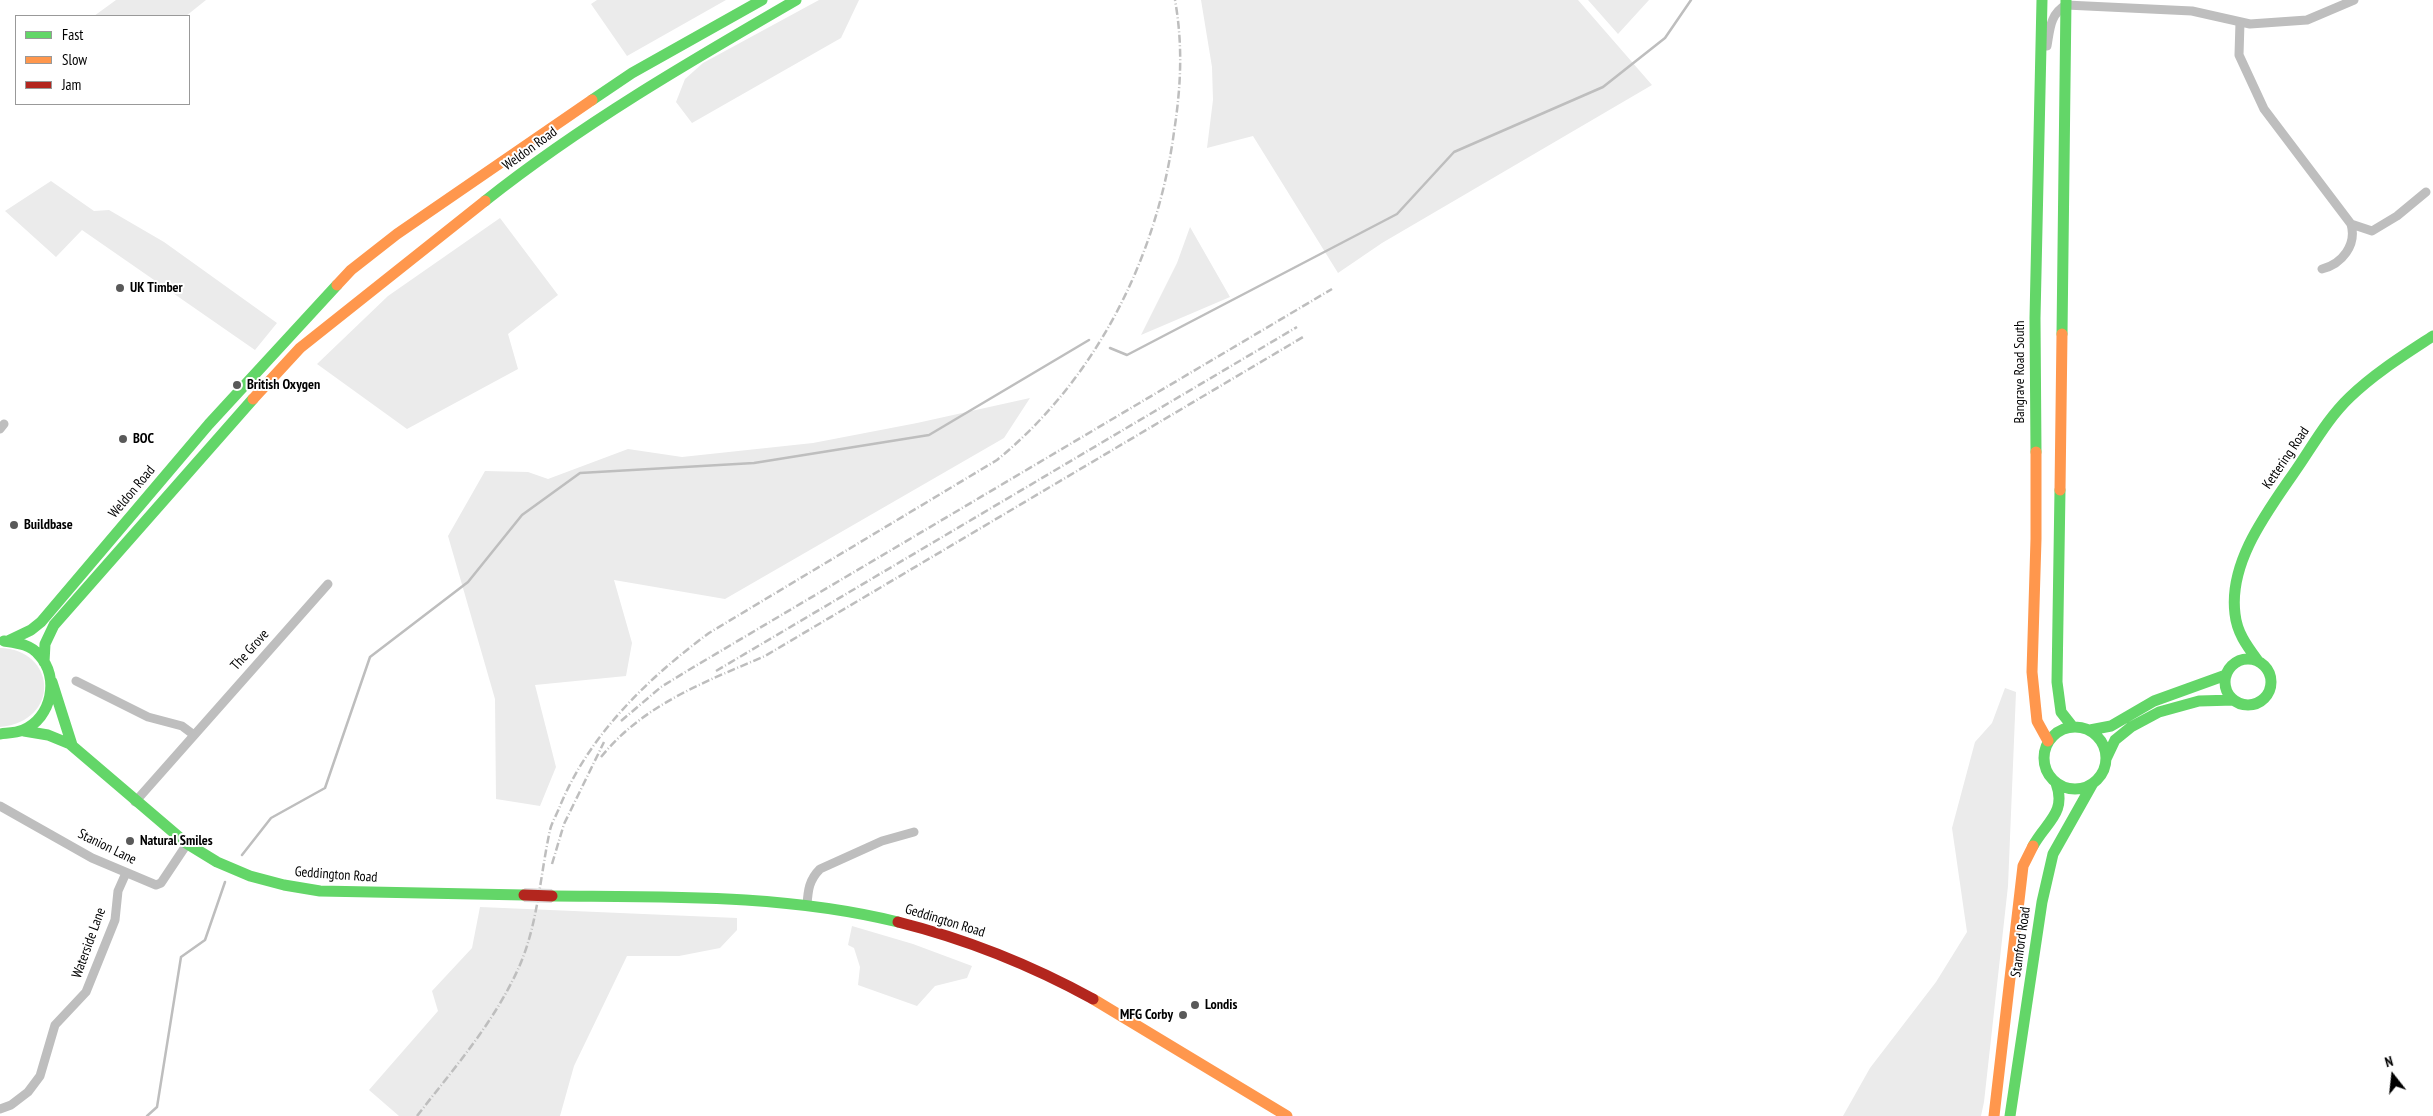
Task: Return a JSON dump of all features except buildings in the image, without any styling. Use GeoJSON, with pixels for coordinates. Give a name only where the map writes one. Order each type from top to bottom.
{"type":"FeatureCollection","features":[{"type":"Feature","properties":{"kind":"main road","name":"Weldon Road"},"geometry":{"type":"LineString","coordinates":[[4,641],[32,630],[41,622],[209,424],[351,270],[397,234],[632,73],[762,0]]}},
{"type":"Feature","properties":{"kind":"main road","name":"Weldon Road"},"geometry":{"type":"LineString","coordinates":[[44,662],[45,644],[54,625],[300,348],[504,186],[587,126],[711,49],[796,0]]}},
{"type":"Feature","properties":{"kind":"main road","name":"Bangrave Road South"},"geometry":{"type":"LineString","coordinates":[[2042,0],[2035,318],[2036,539],[2032,672],[2037,721],[2048,741]]}},
{"type":"Feature","properties":{"kind":"main road"},"geometry":{"type":"LineString","coordinates":[[2064,2],[2056,682],[2061,712],[2072,726]]}},
{"type":"Feature","properties":{"kind":"main road","name":"Kettering Road"},"geometry":{"type":"LineString","coordinates":[[2240,639],[2236,621],[2238,573],[2246,551],[2264,518],[2339,407],[2394,361],[2433,336]]}},
{"type":"Feature","properties":{"kind":"main road"},"geometry":{"type":"LineString","coordinates":[[2240,639],[2269,673],[2271,684],[2268,694],[2260,702],[2250,705],[2234,700],[2198,701],[2159,712],[2131,728],[2115,740],[2102,772],[2093,783],[2075,789],[2056,783],[2044,766],[2043,753],[2048,741],[2056,732],[2072,726],[2090,730],[2111,726],[2154,701],[2226,676],[2236,663],[2240,639]]}},
{"type":"Feature","properties":{"kind":"main road"},"geometry":{"type":"LineString","coordinates":[[4,641],[22,644],[35,651],[44,662],[72,745]]}},
{"type":"Feature","properties":{"kind":"main road"},"geometry":{"type":"LineString","coordinates":[[2236,663],[2247,660],[2258,661]]}},
{"type":"Feature","properties":{"kind":"main road"},"geometry":{"type":"LineString","coordinates":[[2226,676],[2227,691],[2234,700]]}},
{"type":"Feature","properties":{"kind":"main road"},"geometry":{"type":"LineString","coordinates":[[3,735],[24,730],[42,716],[49,705],[52,682]]}},
{"type":"Feature","properties":{"kind":"main road"},"geometry":{"type":"LineString","coordinates":[[24,730],[52,736],[72,745]]}},
{"type":"Feature","properties":{"kind":"main road"},"geometry":{"type":"LineString","coordinates":[[2090,730],[2100,740],[2106,759]]}},
{"type":"Feature","properties":{"kind":"main road","name":"Geddington Road"},"geometry":{"type":"LineString","coordinates":[[72,745],[187,844],[205,856],[243,874],[297,889],[344,892],[726,899],[807,905],[867,915],[922,928],[1006,957],[1070,986],[1287,1116]]}},
{"type":"Feature","properties":{"kind":"main road","name":"Stamford Road"},"geometry":{"type":"LineString","coordinates":[[1994,1116],[2023,866],[2036,841],[2055,815],[2061,797],[2056,783]]}},
{"type":"Feature","properties":{"kind":"main road","name":"Stamford Road"},"geometry":{"type":"LineString","coordinates":[[2010,1116],[2042,902],[2053,854],[2093,783]]}},
{"type":"Feature","properties":{"kind":"street"},"geometry":{"type":"LineString","coordinates":[[2040,87],[2051,22],[2057,10],[2064,2],[2167,5],[2250,24],[2307,20],[2354,0]]}},
{"type":"Feature","properties":{"kind":"street"},"geometry":{"type":"LineString","coordinates":[[2240,22],[2239,55],[2264,109],[2351,224],[2354,234],[2347,254],[2331,266],[2322,269]]}},
{"type":"Feature","properties":{"kind":"street"},"geometry":{"type":"LineString","coordinates":[[2351,224],[2372,231],[2397,216],[2426,192]]}},
{"type":"Feature","properties":{"kind":"street","name":"The Grove"},"geometry":{"type":"LineString","coordinates":[[136,802],[328,584]]}},
{"type":"Feature","properties":{"kind":"street"},"geometry":{"type":"LineString","coordinates":[[76,681],[148,717],[182,726],[194,736]]}},
{"type":"Feature","properties":{"kind":"street","name":"Stanion Lane"},"geometry":{"type":"LineString","coordinates":[[0,806],[92,858],[156,885],[161,883],[187,844]]}},
{"type":"Feature","properties":{"kind":"street"},"geometry":{"type":"LineString","coordinates":[[807,905],[808,886],[812,877],[820,869],[882,841],[914,832]]}},
{"type":"Feature","properties":{"kind":"street","name":"Waterside Lane"},"geometry":{"type":"LineString","coordinates":[[0,1110],[11,1105],[28,1092],[40,1076],[55,1025],[86,992],[115,920],[118,891],[126,873]]}},
{"type":"Feature","properties":{"kind":"shaded area"},"geometry":{"type":"Polygon","coordinates":[[[116,0],[206,0],[187,15],[95,15],[116,0]]]}},
{"type":"Feature","properties":{"kind":"shaded area"},"geometry":{"type":"Polygon","coordinates":[[[597,0],[726,0],[627,56],[591,4],[597,0]]]}},
{"type":"Feature","properties":{"kind":"shaded area"},"geometry":{"type":"Polygon","coordinates":[[[819,0],[859,0],[841,38],[692,123],[676,102],[685,79],[703,63],[819,0]]]}},
{"type":"Feature","properties":{"kind":"shaded area"},"geometry":{"type":"Polygon","coordinates":[[[1201,0],[1578,0],[1652,85],[1382,243],[1338,273],[1253,136],[1207,148],[1213,100],[1212,67],[1201,0]]]}},
{"type":"Feature","properties":{"kind":"shaded area"},"geometry":{"type":"Polygon","coordinates":[[[1588,0],[1649,0],[1618,34],[1588,0]]]}},
{"type":"Feature","properties":{"kind":"shaded area"},"geometry":{"type":"Polygon","coordinates":[[[51,181],[94,211],[109,210],[164,242],[277,323],[255,350],[82,230],[56,257],[5,211],[51,181]]]}},
{"type":"Feature","properties":{"kind":"shaded area"},"geometry":{"type":"Polygon","coordinates":[[[500,218],[558,295],[508,334],[518,369],[407,429],[317,364],[388,296],[500,218]]]}},
{"type":"Feature","properties":{"kind":"shaded area"},"geometry":{"type":"Polygon","coordinates":[[[1190,227],[1230,297],[1141,335],[1177,263],[1190,227]]]}},
{"type":"Feature","properties":{"kind":"shaded area"},"geometry":{"type":"Polygon","coordinates":[[[1030,398],[1004,438],[725,599],[614,580],[632,643],[626,676],[535,685],[556,767],[540,806],[496,799],[495,699],[448,536],[485,471],[528,472],[548,479],[628,449],[682,457],[813,443],[917,423],[1030,398]]]}},
{"type":"Feature","properties":{"kind":"shaded area"},"geometry":{"type":"Polygon","coordinates":[[[0,648],[19,651],[32,660],[41,672],[44,686],[42,700],[34,712],[20,722],[0,727],[0,648]]]}},
{"type":"Feature","properties":{"kind":"shaded area"},"geometry":{"type":"Polygon","coordinates":[[[2005,688],[2016,692],[2008,886],[1981,1116],[1843,1116],[1870,1068],[1936,982],[1967,932],[1952,828],[1975,742],[1992,723],[2005,688]]]}},
{"type":"Feature","properties":{"kind":"shaded area"},"geometry":{"type":"Polygon","coordinates":[[[480,907],[737,918],[737,930],[720,948],[679,956],[627,956],[574,1066],[560,1116],[399,1116],[369,1090],[438,1011],[432,991],[472,948],[480,907]]]}},
{"type":"Feature","properties":{"kind":"shaded area"},"geometry":{"type":"Polygon","coordinates":[[[852,926],[913,944],[972,966],[967,978],[935,986],[917,1006],[858,985],[860,967],[854,948],[848,945],[852,926]]]}},
{"type":"Feature","properties":{"kind":"waterway"},"geometry":{"type":"LineString","coordinates":[[1110,348],[1127,355],[1397,214],[1454,152],[1603,87],[1665,38],[1691,0]]}},
{"type":"Feature","properties":{"kind":"waterway"},"geometry":{"type":"LineString","coordinates":[[242,855],[271,818],[325,788],[370,657],[468,582],[522,515],[580,473],[754,463],[929,435],[1089,340]]}},
{"type":"Feature","properties":{"kind":"waterway"},"geometry":{"type":"LineString","coordinates":[[147,1116],[157,1107],[181,957],[205,940],[225,882]]}},
{"type":"Feature","properties":{"kind":"railway"},"geometry":{"type":"LineString","coordinates":[[417,1116],[485,1026],[509,988],[519,967],[530,934],[552,824],[572,780],[587,755],[622,710],[664,669],[709,633],[997,460],[1032,428],[1064,392],[1092,354],[1116,313],[1137,270],[1153,225],[1166,179],[1180,82],[1179,33],[1175,0]]}},
{"type":"Feature","properties":{"kind":"railway"},"geometry":{"type":"LineString","coordinates":[[621,721],[661,687],[692,668],[1332,289]]}},
{"type":"Feature","properties":{"kind":"railway"},"geometry":{"type":"LineString","coordinates":[[716,671],[1297,327]]}},
{"type":"Feature","properties":{"kind":"railway"},"geometry":{"type":"LineString","coordinates":[[601,757],[636,723],[677,696],[765,656],[1303,337]]}},
{"type":"Feature","properties":{"kind":"railway"},"geometry":{"type":"LineString","coordinates":[[552,864],[564,824],[604,742]]}},
{"type":"Feature","properties":{"kind":"traffic: fast"},"geometry":{"type":"LineString","coordinates":[[592,100],[632,73],[762,0]]}},
{"type":"Feature","properties":{"kind":"traffic: fast"},"geometry":{"type":"LineString","coordinates":[[485,201],[559,146],[598,120],[796,0]]}},
{"type":"Feature","properties":{"kind":"traffic: fast"},"geometry":{"type":"LineString","coordinates":[[2036,452],[2035,318],[2042,0]]}},
{"type":"Feature","properties":{"kind":"traffic: fast"},"geometry":{"type":"LineString","coordinates":[[2062,334],[2066,0]]}},
{"type":"Feature","properties":{"kind":"traffic: fast"},"geometry":{"type":"LineString","coordinates":[[8,641],[31,630],[41,622],[209,424],[337,285]]}},
{"type":"Feature","properties":{"kind":"traffic: fast"},"geometry":{"type":"LineString","coordinates":[[2258,661],[2240,633],[2235,614],[2235,593],[2238,573],[2254,534],[2318,437],[2343,404],[2380,372],[2433,336]]}},
{"type":"Feature","properties":{"kind":"traffic: fast"},"geometry":{"type":"LineString","coordinates":[[44,662],[45,644],[54,625],[253,399]]}},
{"type":"Feature","properties":{"kind":"traffic: fast"},"geometry":{"type":"LineString","coordinates":[[2060,490],[2057,682],[2061,712],[2072,726]]}},
{"type":"Feature","properties":{"kind":"traffic: fast"},"geometry":{"type":"LineString","coordinates":[[0,734],[20,731],[33,724],[46,707],[51,685],[46,664],[32,648],[4,641]]}},
{"type":"Feature","properties":{"kind":"traffic: fast"},"geometry":{"type":"LineString","coordinates":[[2248,659],[2261,663],[2267,669],[2271,682],[2267,695],[2261,701],[2248,705],[2235,701],[2229,695],[2225,682],[2229,669],[2235,663],[2248,659]]}},
{"type":"Feature","properties":{"kind":"traffic: fast"},"geometry":{"type":"LineString","coordinates":[[2090,730],[2111,726],[2154,701],[2226,675]]}},
{"type":"Feature","properties":{"kind":"traffic: fast"},"geometry":{"type":"LineString","coordinates":[[52,682],[72,745]]}},
{"type":"Feature","properties":{"kind":"traffic: fast"},"geometry":{"type":"LineString","coordinates":[[2106,759],[2115,740],[2131,727],[2159,712],[2199,701],[2234,700]]}},
{"type":"Feature","properties":{"kind":"traffic: fast"},"geometry":{"type":"LineString","coordinates":[[2069,727],[2081,727],[2097,736],[2104,746],[2106,758],[2104,770],[2097,780],[2081,789],[2069,789],[2058,784],[2049,775],[2044,764],[2044,752],[2049,741],[2058,732],[2069,727]]}},
{"type":"Feature","properties":{"kind":"traffic: fast"},"geometry":{"type":"LineString","coordinates":[[24,731],[48,735],[70,744],[186,843],[217,862],[250,876],[284,885],[320,891],[524,895]]}},
{"type":"Feature","properties":{"kind":"traffic: fast"},"geometry":{"type":"LineString","coordinates":[[2033,846],[2057,810],[2059,793],[2056,783]]}},
{"type":"Feature","properties":{"kind":"traffic: fast"},"geometry":{"type":"LineString","coordinates":[[2010,1116],[2042,902],[2053,854],[2093,783]]}},
{"type":"Feature","properties":{"kind":"traffic: fast"},"geometry":{"type":"LineString","coordinates":[[552,896],[682,897],[769,902],[812,906],[898,922]]}},
{"type":"Feature","properties":{"kind":"traffic: slow"},"geometry":{"type":"LineString","coordinates":[[337,285],[351,270],[397,234],[592,100]]}},
{"type":"Feature","properties":{"kind":"traffic: slow"},"geometry":{"type":"LineString","coordinates":[[253,399],[300,348],[485,201]]}},
{"type":"Feature","properties":{"kind":"traffic: slow"},"geometry":{"type":"LineString","coordinates":[[2060,490],[2062,334]]}},
{"type":"Feature","properties":{"kind":"traffic: slow"},"geometry":{"type":"LineString","coordinates":[[2036,452],[2036,539],[2032,672],[2037,721],[2048,741]]}},
{"type":"Feature","properties":{"kind":"traffic: slow"},"geometry":{"type":"LineString","coordinates":[[1994,1116],[2023,866],[2033,846]]}},
{"type":"Feature","properties":{"kind":"traffic: slow"},"geometry":{"type":"LineString","coordinates":[[1093,999],[1287,1116]]}},
{"type":"Feature","properties":{"kind":"traffic: jam"},"geometry":{"type":"LineString","coordinates":[[524,895],[552,896]]}},
{"type":"Feature","properties":{"kind":"traffic: jam"},"geometry":{"type":"LineString","coordinates":[[898,922],[948,936],[998,954],[1046,975],[1093,999]]}},
{"type":"Feature","properties":{"kind":"place","name":"UK Timber"},"geometry":{"type":"Point","coordinates":[120,288]}},
{"type":"Feature","properties":{"kind":"place","name":"British Oxygen"},"geometry":{"type":"Point","coordinates":[237,385]}},
{"type":"Feature","properties":{"kind":"place","name":"BOC"},"geometry":{"type":"Point","coordinates":[123,439]}},
{"type":"Feature","properties":{"kind":"place","name":"Buildbase"},"geometry":{"type":"Point","coordinates":[14,525]}},
{"type":"Feature","properties":{"kind":"place","name":"Natural Smiles"},"geometry":{"type":"Point","coordinates":[130,841]}},
{"type":"Feature","properties":{"kind":"place","name":"Londis"},"geometry":{"type":"Point","coordinates":[1195,1005]}},
{"type":"Feature","properties":{"kind":"place","name":"MFG Corby"},"geometry":{"type":"Point","coordinates":[1183,1015]}}]}
